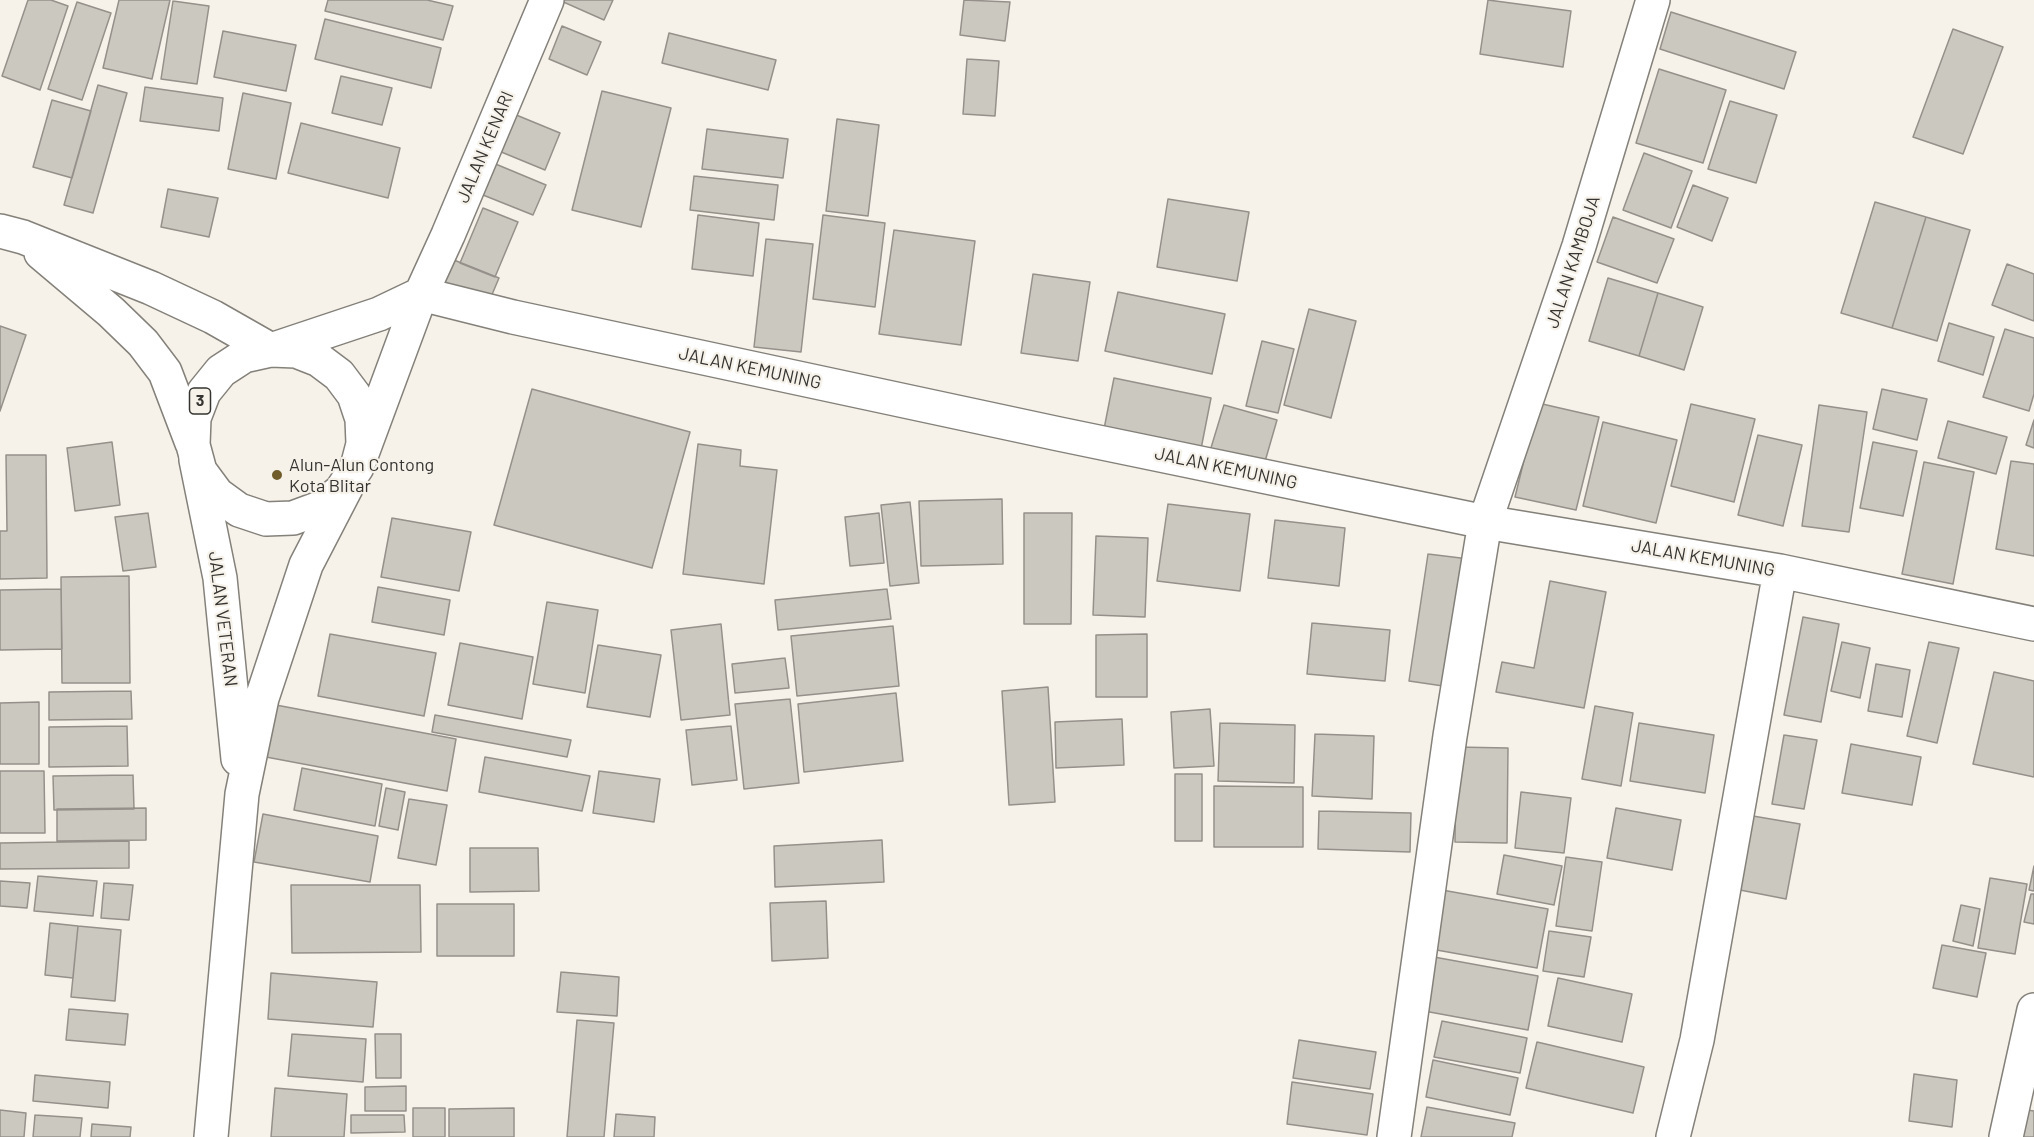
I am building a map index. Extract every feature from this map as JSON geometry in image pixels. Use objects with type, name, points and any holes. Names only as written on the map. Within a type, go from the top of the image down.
[{"type":"main road","name":"JALAN KENARI","points":[[421,294],[547,0]]},
{"type":"main road","name":"JALAN KAMBOJA","points":[[1394,1137],[1449,736],[1485,522],[1579,246],[1653,0]]},
{"type":"main road","name":"3","points":[[11,234],[111,312],[143,343],[165,372],[201,471],[217,494],[239,510],[266,519],[293,518],[320,508],[341,491],[357,467],[421,294]]},
{"type":"main road","name":"3","points":[[11,234],[151,288],[213,317],[271,350],[296,351],[319,360],[339,375],[354,395],[362,419],[363,444],[357,467]]},
{"type":"main road","name":"3","points":[[193,445],[194,418],[204,392],[221,371],[244,356],[271,350],[379,314],[421,294]]},
{"type":"main road","name":"JALAN KEMUNING","points":[[421,294],[525,319],[1059,434],[1485,522],[1780,571],[2034,624]]},
{"type":"main road","name":"JALAN VETERAN","points":[[193,445],[220,578],[242,794]]},
{"type":"main road","name":"JALAN VETERAN","points":[[211,1137],[242,794],[262,698],[285,622],[306,565],[357,467]]},
{"type":"main road","points":[[1673,1137],[1697,1040],[1780,571]]},
{"type":"main road","points":[[2006,1137],[2034,1010]]},
{"type":"building","points":[[28,0],[51,0],[68,6],[40,90],[2,76]]},
{"type":"building","points":[[119,0],[170,0],[152,79],[103,68]]},
{"type":"building","points":[[328,0],[427,0],[453,6],[443,40],[325,11]]},
{"type":"building","points":[[559,0],[613,0],[604,20]]},
{"type":"building","points":[[964,0],[1010,2],[1005,41],[960,35]]},
{"type":"building","points":[[1488,0],[1571,11],[1563,67],[1480,54]]},
{"type":"building","points":[[173,1],[209,6],[197,84],[161,79]]},
{"type":"building","points":[[77,2],[111,13],[82,100],[48,89]]},
{"type":"building","points":[[1671,12],[1796,52],[1784,89],[1660,49]]},
{"type":"building","points":[[325,19],[441,48],[431,88],[315,59]]},
{"type":"building","points":[[562,26],[601,42],[587,75],[549,59]]},
{"type":"building","points":[[1953,29],[2003,47],[1963,154],[1913,137]]},
{"type":"building","points":[[223,31],[296,45],[286,91],[214,77]]},
{"type":"building","points":[[669,33],[776,60],[768,90],[662,63]]},
{"type":"building","points":[[967,59],[999,61],[995,116],[963,114]]},
{"type":"building","points":[[1659,69],[1726,90],[1703,163],[1636,143]]},
{"type":"building","points":[[341,76],[392,88],[382,125],[332,113]]},
{"type":"building","points":[[98,85],[127,93],[93,213],[64,205]]},
{"type":"building","points":[[145,87],[223,98],[219,131],[140,121]]},
{"type":"building","points":[[602,91],[671,108],[641,227],[572,210]]},
{"type":"building","points":[[243,93],[291,103],[276,179],[228,169]]},
{"type":"building","points":[[52,100],[91,111],[72,178],[33,167]]},
{"type":"building","points":[[1730,101],[1777,115],[1756,183],[1708,169]]},
{"type":"building","points":[[509,112],[560,133],[545,170],[494,149]]},
{"type":"building","points":[[837,119],[879,125],[868,216],[826,211]]},
{"type":"building","points":[[301,123],[400,148],[388,198],[288,173]]},
{"type":"building","points":[[707,129],[788,139],[783,178],[702,169]]},
{"type":"building","points":[[1644,153],[1692,171],[1671,228],[1623,210]]},
{"type":"building","points":[[486,160],[546,185],[533,215],[473,191]]},
{"type":"building","points":[[694,176],[778,185],[774,220],[690,210]]},
{"type":"building","points":[[1693,185],[1728,198],[1712,241],[1677,227]]},
{"type":"building","points":[[168,189],[218,198],[209,237],[161,227]]},
{"type":"building","points":[[1168,199],[1249,212],[1237,281],[1157,267]]},
{"type":"building","points":[[1875,202],[1926,217],[1892,328],[1841,313]]},
{"type":"building","points":[[483,208],[518,222],[495,277],[460,263]]},
{"type":"building","points":[[698,215],[759,223],[753,276],[692,269]]},
{"type":"building","points":[[823,215],[885,223],[875,307],[813,299]]},
{"type":"building","points":[[1613,217],[1674,239],[1657,283],[1597,262]]},
{"type":"building","points":[[1926,217],[1970,230],[1937,341],[1892,328]]},
{"type":"building","points":[[894,230],[975,241],[961,345],[879,334]]},
{"type":"building","points":[[766,239],[813,244],[801,352],[754,347]]},
{"type":"building","points":[[449,258],[499,278],[488,304],[438,283]]},
{"type":"building","points":[[2007,264],[2034,274],[2034,321],[1992,305]]},
{"type":"building","points":[[1033,274],[1090,282],[1078,361],[1021,353]]},
{"type":"building","points":[[1608,278],[1658,293],[1639,356],[1589,341]]},
{"type":"building","points":[[1118,292],[1225,314],[1212,374],[1105,351]]},
{"type":"building","points":[[1658,293],[1703,307],[1684,370],[1639,356]]},
{"type":"building","points":[[1309,309],[1356,321],[1331,418],[1284,405]]},
{"type":"building","points":[[1949,323],[1994,337],[1983,375],[1938,361]]},
{"type":"building","points":[[0,326],[26,335],[0,411]]},
{"type":"building","points":[[2005,329],[2034,338],[2034,394],[2029,411],[1983,397]]},
{"type":"building","points":[[1262,341],[1294,349],[1278,413],[1246,406]]},
{"type":"building","points":[[1114,378],[1211,398],[1201,449],[1104,429]]},
{"type":"building","points":[[532,389],[690,432],[652,568],[494,525]]},
{"type":"building","points":[[1882,389],[1927,399],[1917,440],[1873,429]]},
{"type":"building","points":[[1538,403],[1599,417],[1576,510],[1515,497]]},
{"type":"building","points":[[1691,404],[1755,419],[1734,502],[1671,486]]},
{"type":"building","points":[[1224,405],[1277,420],[1264,465],[1210,451]]},
{"type":"building","points":[[1819,405],[1867,412],[1849,532],[1802,526]]},
{"type":"building","points":[[2034,420],[2034,448],[2026,445]]},
{"type":"building","points":[[1948,421],[2007,437],[1996,474],[1938,458]]},
{"type":"building","points":[[1603,422],[1677,440],[1656,523],[1583,506]]},
{"type":"building","points":[[1758,435],[1802,445],[1783,526],[1738,515]]},
{"type":"building","points":[[112,442],[120,505],[75,511],[67,448]]},
{"type":"building","points":[[1873,442],[1917,451],[1903,516],[1860,508]]},
{"type":"building","points":[[698,444],[741,450],[740,466],[777,470],[764,584],[683,574]]},
{"type":"building","points":[[6,455],[46,455],[47,578],[0,579],[0,531],[7,531]]},
{"type":"building","points":[[2011,461],[2034,464],[2034,556],[1996,549]]},
{"type":"building","points":[[1924,462],[1974,472],[1953,584],[1902,574]]},
{"type":"building","points":[[1002,499],[1003,564],[921,566],[919,501]]},
{"type":"building","points":[[910,502],[919,583],[890,586],[881,505]]},
{"type":"building","points":[[1168,504],[1250,514],[1240,591],[1157,581]]},
{"type":"building","points":[[148,513],[156,567],[123,571],[115,517]]},
{"type":"building","points":[[879,513],[884,563],[850,566],[845,517]]},
{"type":"building","points":[[1024,513],[1072,513],[1071,624],[1024,624]]},
{"type":"building","points":[[392,518],[471,532],[459,591],[381,577]]},
{"type":"building","points":[[1275,520],[1345,528],[1339,586],[1268,578]]},
{"type":"building","points":[[1096,536],[1148,538],[1145,617],[1093,615]]},
{"type":"building","points":[[1428,554],[1469,559],[1450,687],[1409,681]]},
{"type":"building","points":[[129,576],[130,683],[62,683],[61,577]]},
{"type":"building","points":[[1550,581],[1606,592],[1584,708],[1496,692],[1502,662],[1534,668]]},
{"type":"building","points":[[378,587],[450,600],[444,635],[372,622]]},
{"type":"building","points":[[61,589],[62,649],[0,650],[0,590]]},
{"type":"building","points":[[887,589],[891,619],[778,630],[775,600]]},
{"type":"building","points":[[547,602],[598,610],[585,693],[533,684]]},
{"type":"building","points":[[1803,617],[1839,624],[1821,722],[1784,715]]},
{"type":"building","points":[[1312,623],[1390,630],[1385,681],[1307,674]]},
{"type":"building","points":[[721,624],[730,715],[681,720],[671,630]]},
{"type":"building","points":[[893,626],[899,686],[797,696],[791,636]]},
{"type":"building","points":[[330,634],[436,653],[424,716],[318,696]]},
{"type":"building","points":[[1147,634],[1147,697],[1096,697],[1096,635]]},
{"type":"building","points":[[1842,642],[1870,648],[1860,698],[1831,691]]},
{"type":"building","points":[[1929,642],[1959,648],[1937,743],[1907,736]]},
{"type":"building","points":[[460,643],[533,657],[522,719],[448,705]]},
{"type":"building","points":[[598,645],[661,655],[650,717],[587,707]]},
{"type":"building","points":[[785,658],[789,688],[735,693],[732,664]]},
{"type":"building","points":[[1876,664],[1910,670],[1902,717],[1868,711]]},
{"type":"building","points":[[1994,672],[2034,681],[2034,777],[1973,764]]},
{"type":"building","points":[[1048,687],[1055,802],[1009,805],[1002,691]]},
{"type":"building","points":[[131,691],[132,719],[49,720],[49,692]]},
{"type":"building","points":[[896,693],[903,761],[804,772],[798,704]]},
{"type":"building","points":[[790,699],[799,783],[744,789],[735,704]]},
{"type":"building","points":[[39,702],[39,764],[0,764],[0,703]]},
{"type":"building","points":[[276,705],[456,739],[447,791],[266,757]]},
{"type":"building","points":[[1595,706],[1633,713],[1621,786],[1582,779]]},
{"type":"building","points":[[1210,709],[1214,766],[1174,768],[1171,712]]},
{"type":"building","points":[[435,715],[571,740],[567,757],[432,732]]},
{"type":"building","points":[[1122,719],[1124,765],[1056,768],[1055,722]]},
{"type":"building","points":[[1220,723],[1295,725],[1294,783],[1218,781]]},
{"type":"building","points":[[1639,723],[1714,735],[1705,793],[1630,781]]},
{"type":"building","points":[[127,726],[128,766],[49,767],[49,727]]},
{"type":"building","points":[[731,726],[737,780],[692,785],[686,730]]},
{"type":"building","points":[[1315,734],[1374,736],[1372,799],[1312,796]]},
{"type":"building","points":[[1784,735],[1817,740],[1804,809],[1772,804]]},
{"type":"building","points":[[1851,744],[1921,757],[1912,805],[1842,793]]},
{"type":"building","points":[[1456,747],[1508,748],[1507,843],[1455,842]]},
{"type":"building","points":[[485,757],[590,776],[582,811],[479,792]]},
{"type":"building","points":[[302,768],[382,784],[375,826],[294,810]]},
{"type":"building","points":[[0,771],[44,771],[45,833],[0,833]]},
{"type":"building","points":[[599,771],[660,779],[654,822],[593,813]]},
{"type":"building","points":[[1175,774],[1202,774],[1202,841],[1175,841]]},
{"type":"building","points":[[133,775],[134,809],[54,810],[53,776]]},
{"type":"building","points":[[1214,786],[1303,787],[1303,847],[1214,847]]},
{"type":"building","points":[[386,788],[405,792],[398,830],[379,826]]},
{"type":"building","points":[[1521,792],[1571,798],[1564,853],[1515,848]]},
{"type":"building","points":[[409,799],[447,805],[436,865],[398,858]]},
{"type":"building","points":[[146,808],[146,840],[57,841],[57,809]]},
{"type":"building","points":[[1616,808],[1681,820],[1672,870],[1607,858]]},
{"type":"building","points":[[1319,811],[1411,813],[1410,852],[1318,849]]},
{"type":"building","points":[[263,814],[378,836],[370,882],[254,862]]},
{"type":"building","points":[[1753,816],[1800,824],[1786,899],[1740,890]]},
{"type":"building","points":[[882,840],[884,882],[775,887],[774,846]]},
{"type":"building","points":[[129,841],[129,868],[0,869],[0,843]]},
{"type":"building","points":[[470,848],[538,848],[539,891],[470,892]]},
{"type":"building","points":[[1504,855],[1562,866],[1554,905],[1497,894]]},
{"type":"building","points":[[1566,857],[1602,862],[1592,931],[1556,926]]},
{"type":"building","points":[[2034,866],[2034,891],[2029,890]]},
{"type":"building","points":[[38,876],[97,881],[93,916],[34,911]]},
{"type":"building","points":[[1990,878],[2027,884],[2015,954],[1978,948]]},
{"type":"building","points":[[0,881],[30,883],[27,908],[0,906]]},
{"type":"building","points":[[104,883],[133,885],[129,920],[101,918]]},
{"type":"building","points":[[291,885],[420,885],[421,952],[292,953]]},
{"type":"building","points":[[1442,890],[1548,909],[1537,968],[1431,949]]},
{"type":"building","points":[[2031,894],[2034,894],[2034,924],[2024,922]]},
{"type":"building","points":[[826,901],[828,958],[772,961],[770,903]]},
{"type":"building","points":[[437,904],[514,904],[514,956],[437,956]]},
{"type":"building","points":[[1961,905],[1980,909],[1973,946],[1953,941]]},
{"type":"building","points":[[50,923],[78,926],[73,978],[45,975]]},
{"type":"building","points":[[78,926],[121,930],[115,1001],[71,997]]},
{"type":"building","points":[[1549,931],[1591,937],[1584,977],[1543,971]]},
{"type":"building","points":[[1942,945],[1986,953],[1977,997],[1933,988]]},
{"type":"building","points":[[1434,957],[1538,976],[1528,1030],[1424,1011]]},
{"type":"building","points":[[561,972],[619,977],[617,1016],[557,1012]]},
{"type":"building","points":[[271,973],[377,982],[373,1027],[268,1019]]},
{"type":"building","points":[[1558,978],[1632,994],[1622,1042],[1548,1026]]},
{"type":"building","points":[[69,1009],[128,1014],[125,1045],[66,1040]]},
{"type":"building","points":[[577,1020],[614,1023],[604,1137],[567,1137]]},
{"type":"building","points":[[1442,1021],[1527,1038],[1520,1073],[1434,1057]]},
{"type":"building","points":[[292,1034],[366,1039],[363,1082],[288,1076]]},
{"type":"building","points":[[375,1034],[401,1034],[401,1078],[376,1078]]},
{"type":"building","points":[[1299,1040],[1376,1052],[1370,1089],[1293,1078]]},
{"type":"building","points":[[1537,1042],[1644,1067],[1633,1113],[1526,1088]]},
{"type":"building","points":[[1433,1060],[1518,1078],[1510,1115],[1426,1097]]},
{"type":"building","points":[[1914,1074],[1957,1080],[1952,1127],[1909,1121]]},
{"type":"building","points":[[35,1075],[110,1082],[108,1108],[33,1101]]},
{"type":"building","points":[[1292,1082],[1373,1094],[1367,1135],[1287,1124]]},
{"type":"building","points":[[406,1086],[406,1111],[365,1111],[365,1087]]},
{"type":"building","points":[[275,1088],[347,1094],[344,1137],[271,1137]]},
{"type":"building","points":[[1427,1107],[1515,1123],[1512,1137],[1421,1137]]},
{"type":"building","points":[[413,1108],[445,1108],[445,1137],[413,1137]]},
{"type":"building","points":[[514,1108],[514,1137],[449,1137],[449,1109]]},
{"type":"building","points":[[2019,1109],[2034,1111],[2034,1137],[2015,1137]]},
{"type":"building","points":[[0,1110],[26,1113],[24,1137],[0,1137]]},
{"type":"building","points":[[616,1114],[655,1117],[654,1137],[614,1137]]},
{"type":"building","points":[[35,1115],[82,1118],[80,1137],[33,1137]]},
{"type":"building","points":[[351,1115],[404,1115],[405,1132],[351,1133]]},
{"type":"building","points":[[92,1124],[131,1127],[130,1137],[91,1137]]},
{"type":"place","name":"Alun-Alun Contong Kota Blitar","points":[[277,475]]}]
